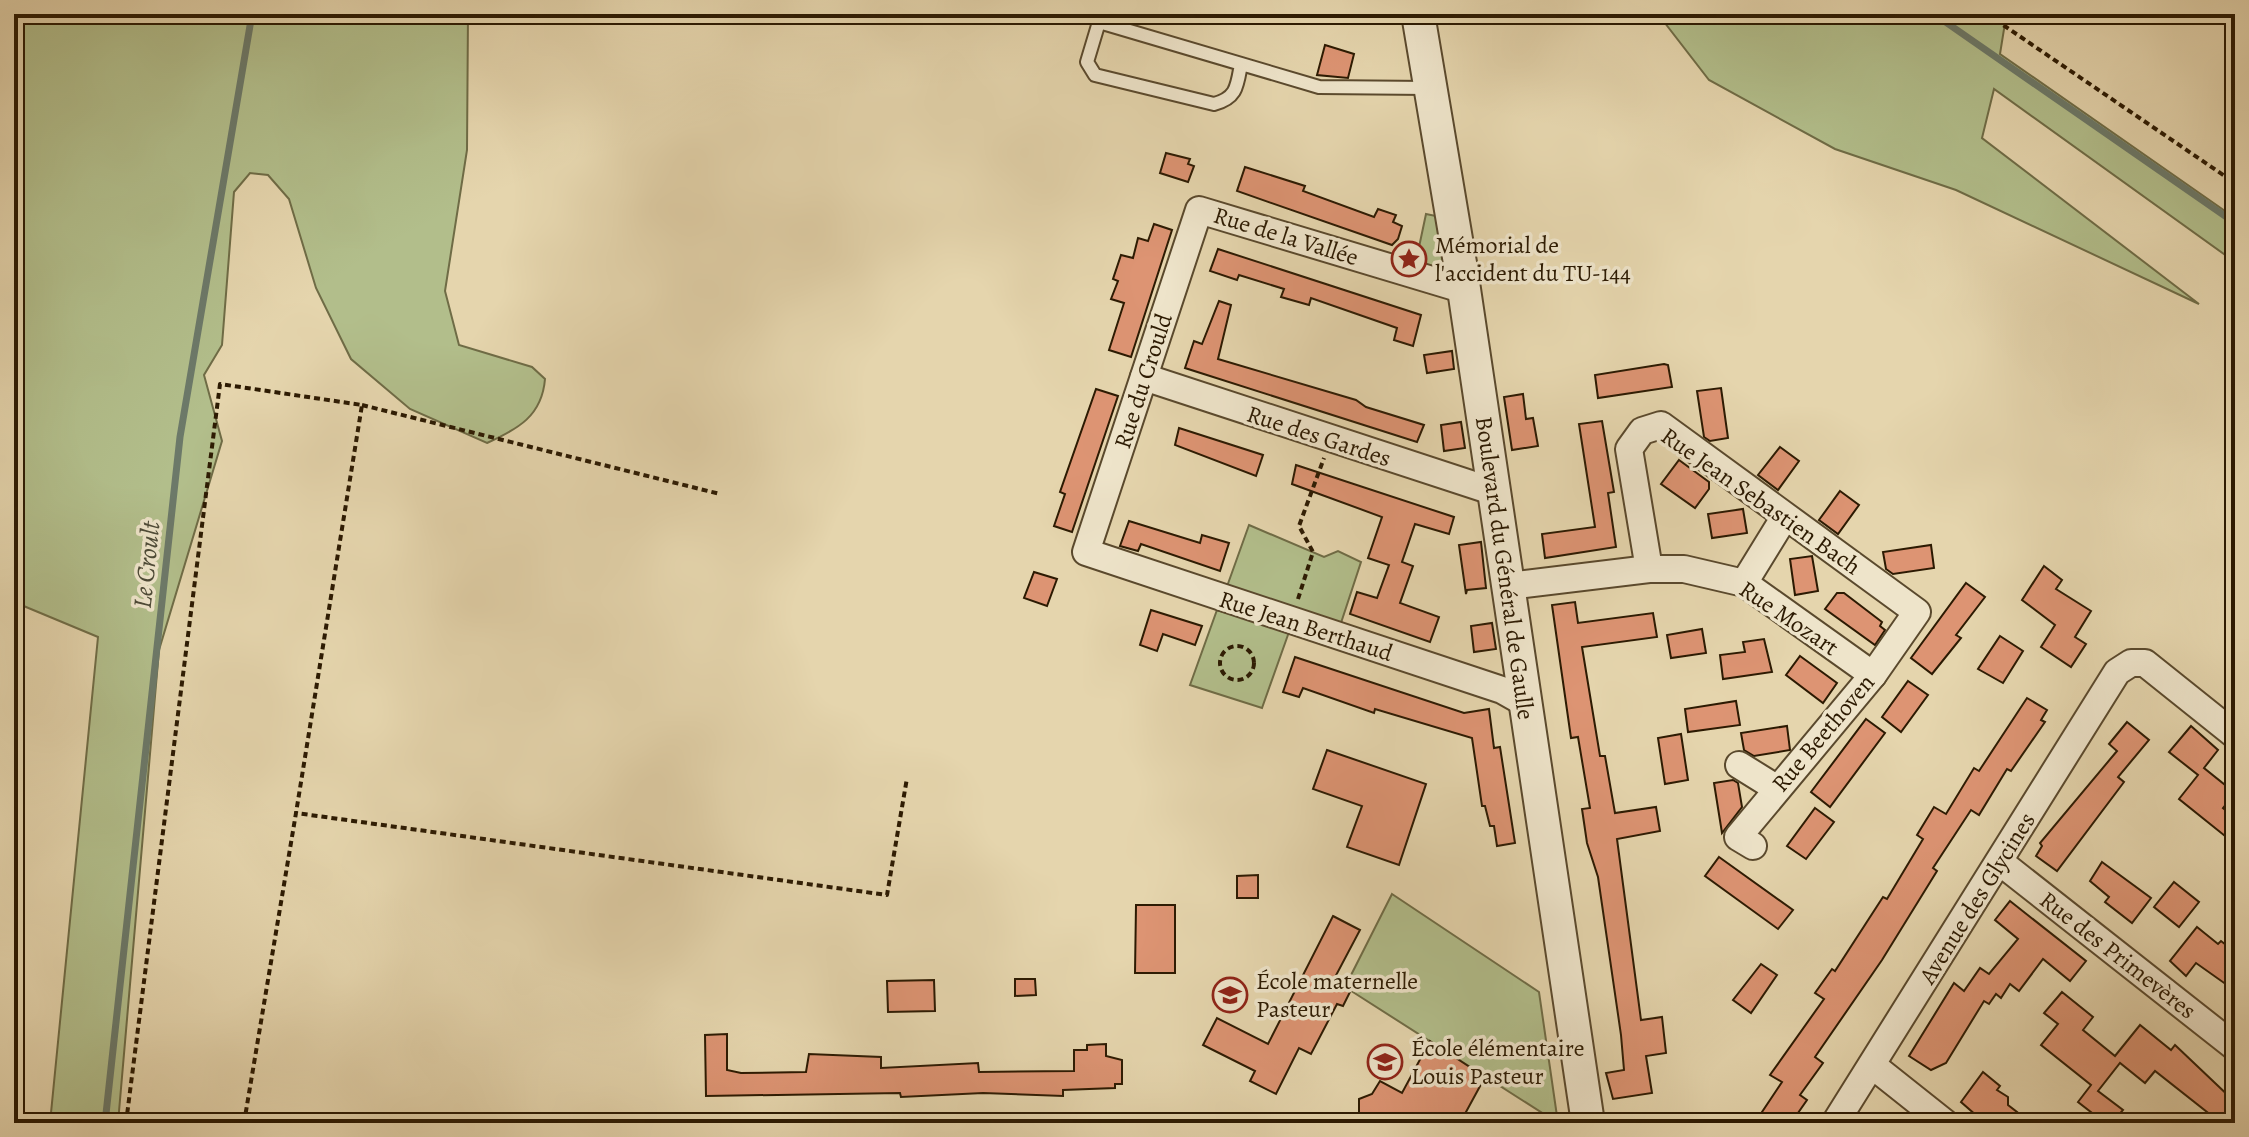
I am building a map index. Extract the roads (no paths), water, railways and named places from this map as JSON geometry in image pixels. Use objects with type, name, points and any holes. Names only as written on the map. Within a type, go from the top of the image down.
[{"type":"street","name":"Boulevard du Général de Gaulle","points":[[1418,14],[1465,290],[1588,1123]]},
{"type":"street","name":"Rue de la Vallée","points":[[1199,210],[1465,290]]},
{"type":"street","name":"Rue du Crould","points":[[1086,552],[1199,210]]},
{"type":"street","name":"Rue des Gardes","points":[[1144,377],[1330,441],[1495,492]]},
{"type":"street","name":"Rue Jean Sebastien Bach","points":[[1649,569],[1629,449],[1642,431],[1661,425],[1784,518],[1917,612]]},
{"type":"street","points":[[1744,583],[1784,518]]},
{"type":"street","name":"Rue Jean Berthaud","points":[[1086,552],[1502,690],[1525,703]]},
{"type":"street","name":"Rue Mozart","points":[[1509,586],[1649,569],[1684,569],[1744,583],[1873,675]]},
{"type":"street","name":"Rue Beethoven","points":[[1753,846],[1738,837],[1873,675],[1917,612]]},
{"type":"street","name":"Avenue des Glycines","points":[[1835,1123],[2117,672],[2131,663],[2145,663],[2235,735]]},
{"type":"street","points":[[1739,765],[1776,788]]},
{"type":"street","name":"Rue des Primevères","points":[[2000,862],[2235,1047]]},
{"type":"street","points":[[1872,1065],[1945,1123]]},
{"type":"lane","points":[[1241,64],[1235,94],[1229,100],[1214,104],[1095,75],[1087,62],[1099,22],[1319,87],[1353,90],[1431,87]]},
{"type":"waterway","name":"Le Croult","points":[[105,1123],[180,437],[252,14]]},
{"type":"waterway","points":[[1934,14],[2235,223]]},
{"type":"place","name":"Mémorial de l'accident du TU-144","points":[[1409,259]]},
{"type":"place","name":"École maternelle Pasteur","points":[[1230,995]]},
{"type":"place","name":"École élémentaire Louis Pasteur","points":[[1385,1062]]}]
